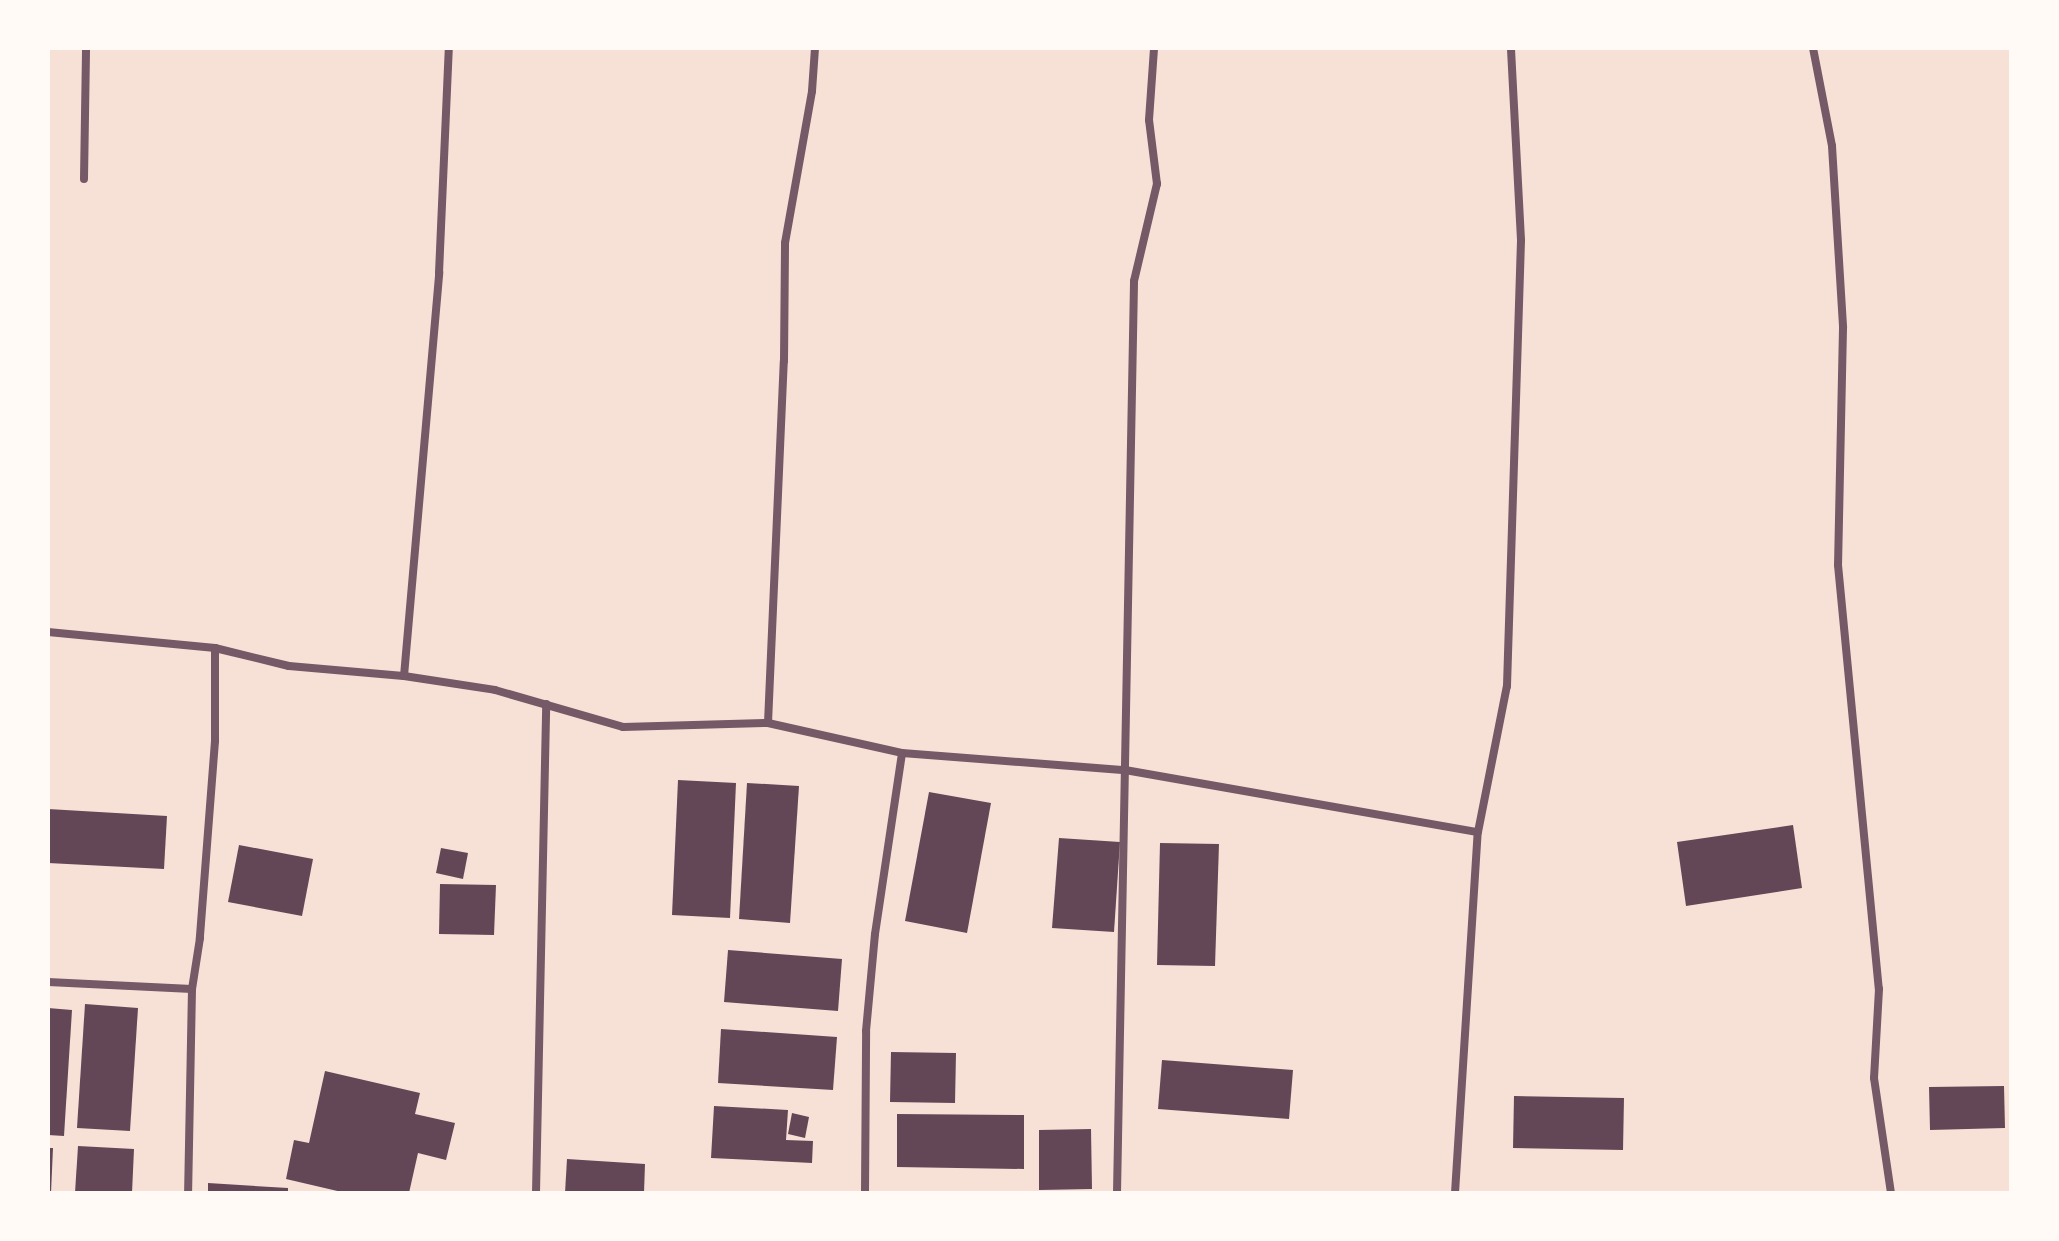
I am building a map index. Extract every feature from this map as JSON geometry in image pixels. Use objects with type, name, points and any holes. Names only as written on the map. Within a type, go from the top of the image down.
[{"type":"street","points":[[84,179],[86,48]]},
{"type":"street","points":[[404,676],[439,273],[449,48]]},
{"type":"street","points":[[768,723],[784,361],[785,243],[812,91],[815,48]]},
{"type":"street","points":[[1117,1193],[1134,281],[1157,184],[1149,120],[1154,48]]},
{"type":"street","points":[[1455,1193],[1478,832],[1507,686],[1521,240],[1511,48]]},
{"type":"street","points":[[1813,48],[1832,146],[1843,328],[1838,565],[1879,989],[1874,1078],[1891,1193]]},
{"type":"street","points":[[48,632],[215,648],[289,666],[404,676],[495,690],[623,727],[768,723],[902,753],[1125,770],[1478,832]]},
{"type":"street","points":[[188,1193],[192,989],[200,938],[215,741],[215,648]]},
{"type":"street","points":[[536,1193],[546,704]]},
{"type":"street","points":[[865,1193],[866,1031],[875,934],[902,753]]},
{"type":"street","points":[[48,982],[192,989]]},
{"type":"building","points":[[678,780],[736,783],[730,918],[672,915]]},
{"type":"building","points":[[747,783],[799,786],[790,923],[739,919]]},
{"type":"building","points":[[929,792],[991,803],[967,933],[905,921]]},
{"type":"building","points":[[48,809],[167,816],[164,869],[48,863]]},
{"type":"building","points":[[1793,825],[1802,888],[1686,906],[1677,842]]},
{"type":"building","points":[[1059,838],[1120,842],[1114,932],[1052,928]]},
{"type":"building","points":[[1160,843],[1219,844],[1215,966],[1157,965]]},
{"type":"building","points":[[239,845],[313,859],[302,916],[228,902]]},
{"type":"building","points":[[441,848],[468,853],[463,879],[436,873]]},
{"type":"building","points":[[440,884],[496,885],[494,935],[439,934]]},
{"type":"building","points":[[728,950],[842,959],[838,1011],[724,1002]]},
{"type":"building","points":[[85,1004],[138,1008],[130,1131],[77,1128]]},
{"type":"building","points":[[48,1008],[72,1010],[64,1136],[48,1135]]},
{"type":"building","points":[[721,1029],[837,1037],[833,1090],[718,1083]]},
{"type":"building","points":[[891,1052],[956,1053],[955,1103],[890,1102]]},
{"type":"building","points":[[1162,1060],[1293,1070],[1289,1119],[1158,1109]]},
{"type":"building","points":[[325,1071],[420,1093],[415,1114],[455,1123],[446,1160],[418,1153],[409,1193],[346,1193],[286,1179],[294,1140],[309,1143]]},
{"type":"building","points":[[2004,1086],[2005,1128],[1930,1130],[1929,1087]]},
{"type":"building","points":[[1514,1096],[1624,1098],[1623,1150],[1513,1148]]},
{"type":"building","points":[[714,1106],[788,1110],[786,1140],[813,1141],[812,1163],[711,1158]]},
{"type":"building","points":[[792,1113],[809,1117],[805,1138],[788,1134]]},
{"type":"building","points":[[897,1114],[1024,1115],[1024,1169],[897,1167]]},
{"type":"building","points":[[1091,1129],[1092,1189],[1039,1190],[1039,1130]]},
{"type":"building","points":[[78,1146],[134,1149],[132,1193],[75,1193]]},
{"type":"building","points":[[48,1148],[53,1148],[51,1193],[48,1193]]},
{"type":"building","points":[[567,1159],[645,1164],[644,1193],[565,1193]]},
{"type":"building","points":[[208,1183],[288,1188],[288,1193],[208,1193]]}]
